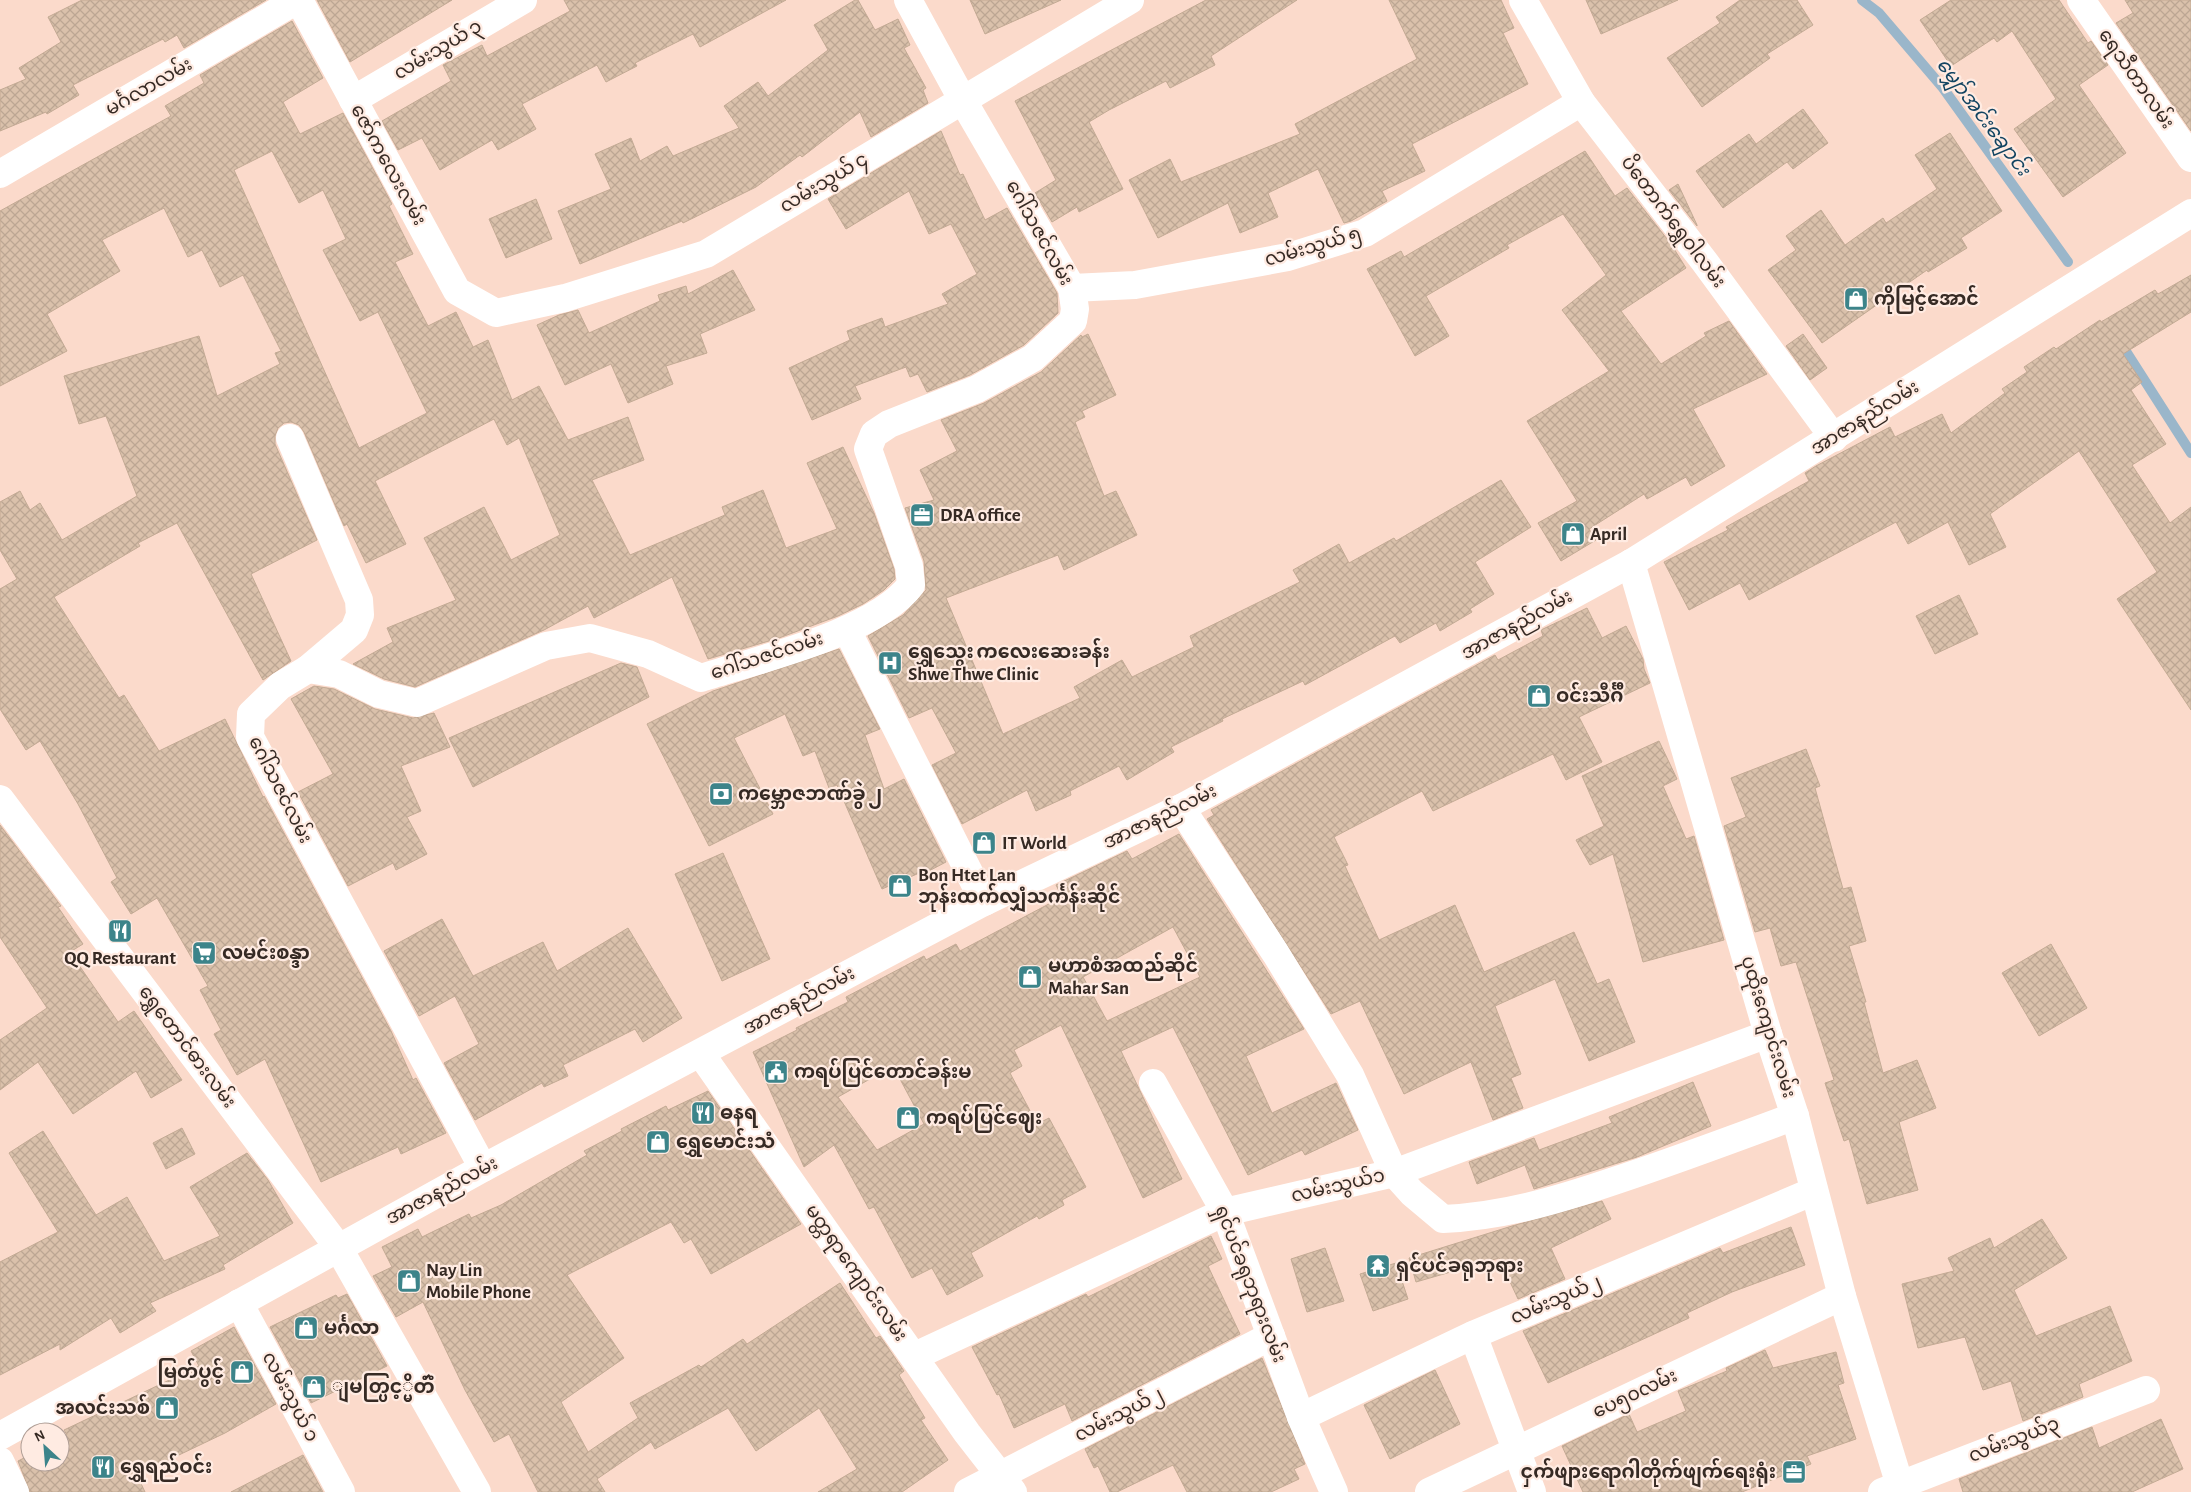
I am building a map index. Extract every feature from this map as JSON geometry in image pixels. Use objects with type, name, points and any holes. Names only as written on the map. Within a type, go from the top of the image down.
[{"type":"street","name":"ဇော်ကလေးလမ်း","points":[[298,0],[457,291],[496,312]]},
{"type":"street","name":"မင်္ဂလာလမ်း","points":[[0,174],[298,0]]},
{"type":"street","name":"လမ်းသွယ် ၃","points":[[353,100],[523,0]]},
{"type":"street","name":"ဂေါ်သဇင်လမ်း","points":[[483,1168],[250,737],[251,714],[280,686],[308,669],[339,674],[379,694],[418,703],[546,646],[590,638],[648,654],[700,678],[848,630],[902,597],[911,584],[908,566],[868,449],[874,434],[889,424],[977,389],[1033,358],[1073,320],[1075,309],[1072,288],[962,99],[908,0]]},
{"type":"street","name":"လမ်းသွယ် ၄","points":[[496,312],[565,298],[706,254],[1130,0]]},
{"type":"street","name":"ပိတောက်ရွှေဝါလမ်း","points":[[1522,0],[1581,102],[1704,261],[1834,438]]},
{"type":"street","name":"ရေသီတာလမ်း","points":[[2081,0],[2191,158]]},
{"type":"street","name":"လမ်းသွယ် ၅","points":[[1072,288],[1135,286],[1288,257],[1365,233],[1581,102]]},
{"type":"street","name":"အာဇာနည်လမ်း","points":[[0,1436],[483,1168],[701,1054],[984,902],[1181,808],[1631,563],[1834,438],[2191,213]]},
{"type":"street","points":[[290,438],[359,600],[360,615],[354,630],[308,669]]},
{"type":"street","name":"ပုထိုးကျောင်းလမ်း","points":[[1631,563],[1768,1034],[1795,1116],[1895,1489]]},
{"type":"street","name":"ဂေါ်သဇင်လမ်း","points":[[848,630],[984,902]]},
{"type":"street","name":"ရွှေတောင်ဓားလမ်း","points":[[0,799],[338,1247],[477,1492]]},
{"type":"street","points":[[1181,808],[1276,954],[1350,1075],[1394,1173],[1412,1193],[1443,1219],[1481,1217],[1548,1203],[1668,1163],[1795,1116]]},
{"type":"street","name":"လမ်းသွယ်၁","points":[[916,1356],[1225,1212],[1394,1173],[1768,1034]]},
{"type":"street","name":"မတ္တရာကျောင်းလမ်း","points":[[701,1054],[916,1356],[967,1433],[1007,1484]]},
{"type":"street","name":"ရှင်ပင်ခရုဘုရားလမ်း","points":[[1154,1083],[1225,1212],[1301,1417],[1334,1492]]},
{"type":"street","name":"လမ်းသွယ်၂","points":[[1301,1417],[1473,1335],[1814,1191]]},
{"type":"street","name":"ပေ၅၀လမ်း","points":[[1429,1492],[1842,1296]]},
{"type":"street","name":"လမ်းသွယ် ၁","points":[[239,1303],[341,1492]]},
{"type":"street","points":[[1473,1335],[1532,1492]]},
{"type":"street","name":"လမ်းသွယ်၂","points":[[968,1492],[1007,1484],[1271,1336]]},
{"type":"street","name":"လမ်းသွယ်၃","points":[[1895,1489],[2146,1390]]},
{"type":"street","points":[[0,1461],[15,1492]]},
{"type":"building","points":[[82,0],[266,0],[184,48],[177,35],[165,42],[163,39],[73,85],[79,95],[47,114],[46,112],[0,131],[0,90],[26,79],[19,68],[61,42],[48,17]]},
{"type":"building","points":[[317,0],[452,0],[350,62]]},
{"type":"building","points":[[564,0],[786,0],[700,47],[693,34],[635,63],[637,66],[606,82],[597,65],[522,104],[536,129],[498,150],[492,140],[440,170],[422,138],[398,150],[382,121],[451,81],[443,65],[482,45],[487,56],[570,11]]},
{"type":"building","points":[[858,0],[875,30],[898,19],[910,45],[904,48],[926,88],[923,90],[928,103],[871,137],[860,112],[802,157],[800,155],[756,187],[683,223],[682,221],[580,264],[558,211],[611,189],[595,154],[631,138],[640,161],[667,146],[673,156],[739,128],[724,106],[758,82],[768,96],[828,50],[814,25]]},
{"type":"building","points":[[970,0],[1061,0],[985,34]]},
{"type":"building","points":[[1206,0],[1297,0],[1211,56],[1215,65],[1170,88],[1166,81],[1089,122],[1123,189],[1079,212],[1077,207],[1052,222],[1035,193],[1056,180],[1015,101]]},
{"type":"building","points":[[1389,0],[1501,0],[1514,28],[1503,33],[1528,84],[1412,144],[1425,171],[1382,191],[1387,201],[1351,221],[1344,223],[1318,169],[1268,193],[1278,217],[1240,233],[1228,203],[1158,238],[1129,180],[1170,159],[1181,182],[1300,134],[1295,124],[1417,59]]},
{"type":"building","points":[[1586,0],[1678,0],[1601,34]]},
{"type":"building","points":[[1740,0],[1797,0],[1813,25],[1767,54],[1770,58],[1702,107],[1667,58],[1720,23],[1716,17]]},
{"type":"building","points":[[1951,0],[2059,0],[2088,43],[2091,41],[2108,65],[2079,85],[2126,153],[2063,197],[2014,129],[2056,99],[2012,31],[1997,42],[1994,38],[1951,66],[1920,20]]},
{"type":"building","points":[[2125,0],[2191,0],[2191,131],[2116,23],[2133,13]]},
{"type":"building","points":[[292,21],[323,78],[283,102],[300,134],[343,113],[392,204],[389,206],[413,254],[395,262],[428,326],[456,312],[473,347],[488,340],[512,400],[539,386],[568,440],[628,417],[644,460],[592,480],[630,555],[725,515],[722,507],[763,490],[786,548],[837,529],[807,463],[843,447],[874,513],[894,569],[895,579],[884,590],[863,604],[838,616],[779,638],[708,659],[672,577],[594,618],[588,606],[544,630],[415,687],[384,679],[353,664],[393,642],[387,628],[456,600],[424,538],[484,507],[511,560],[560,535],[519,438],[507,445],[494,419],[375,481],[406,544],[366,563],[347,524],[344,526],[304,432],[299,425],[291,422],[284,423],[278,428],[275,444],[317,540],[251,574],[291,661],[263,680],[177,523],[138,543],[140,546],[54,597],[119,698],[124,695],[159,751],[225,719],[263,797],[391,1031],[413,1080],[416,1078],[446,1133],[401,1154],[398,1147],[321,1182],[265,1059],[237,1075],[214,1034],[221,1030],[200,990],[208,986],[157,898],[131,914],[111,882],[117,878],[78,804],[40,741],[26,750],[0,709],[0,589],[17,579],[0,550],[0,502],[20,491],[30,510],[40,503],[62,540],[137,496],[106,416],[79,424],[64,376],[199,336],[217,396],[280,364],[275,353],[281,351],[243,275],[220,287],[202,250],[188,257],[164,208],[102,240],[120,271],[47,314],[67,351],[0,386],[0,211],[171,116],[165,106],[204,83],[200,75]],"holes":[[[272,151],[299,203],[323,190],[346,239],[323,250],[360,321],[378,312],[427,413],[359,448],[234,170]]]},
{"type":"building","points":[[1803,109],[1828,143],[1793,169],[1787,162],[1723,208],[1696,171],[1749,134],[1756,144]]},
{"type":"building","points":[[941,131],[960,175],[963,174],[985,220],[1007,208],[1057,293],[1058,313],[1024,345],[970,375],[927,392],[918,374],[910,377],[906,367],[855,386],[861,399],[812,420],[789,368],[850,340],[847,331],[882,318],[885,327],[948,304],[942,294],[977,274],[951,224],[929,234],[909,191],[846,229],[828,199]]},
{"type":"building","points":[[1950,133],[2002,211],[1961,238],[1967,248],[1928,272],[1927,270],[1822,343],[1768,270],[1796,250],[1786,236],[1821,210],[1845,245],[1883,218],[1886,223],[1937,189],[1915,155]]},
{"type":"building","points":[[1585,151],[1615,196],[1627,188],[1671,244],[1686,268],[1621,311],[1661,364],[1706,336],[1704,333],[1729,321],[1767,374],[1693,409],[1725,466],[1691,486],[1686,477],[1647,499],[1644,494],[1589,529],[1596,540],[1561,561],[1538,523],[1577,501],[1527,421],[1609,371],[1562,310],[1606,275],[1563,214],[1507,245],[1509,248],[1426,296],[1449,336],[1415,356],[1367,269],[1401,251],[1404,257]]},
{"type":"building","points":[[1678,184],[1697,225],[1697,226],[1669,190]]},
{"type":"building","points":[[536,199],[552,239],[506,258],[489,219]]},
{"type":"building","points":[[733,270],[755,310],[700,334],[707,353],[666,366],[673,384],[628,403],[611,364],[565,385],[537,325],[559,315],[578,310],[589,333],[660,301],[658,295],[686,286],[688,294]]},
{"type":"building","points":[[2191,275],[2191,312],[2123,354],[2142,382],[2131,390],[2166,444],[2132,465],[2170,523],[2191,507],[2191,710],[2117,599],[2157,572],[2079,451],[1990,514],[2006,547],[1969,565],[1948,522],[1908,544],[1896,522],[1749,600],[1740,583],[1689,610],[1664,562],[1728,530],[1726,527],[1809,481],[1805,473],[1816,466],[1890,427],[1895,437],[1942,414],[1951,433],[2005,393],[2002,389],[2027,372],[2024,367],[2054,347],[2056,349],[2100,320],[2101,322],[2155,290],[2158,294]]},
{"type":"building","points":[[1088,334],[1116,395],[1082,411],[1085,417],[1075,422],[1104,496],[1116,491],[1137,535],[1064,570],[1058,555],[946,598],[1003,734],[1080,698],[1074,687],[1122,660],[1132,677],[1194,647],[1190,636],[1300,582],[1293,570],[1339,544],[1349,563],[1394,538],[1396,541],[1501,480],[1531,527],[1475,562],[1494,594],[1470,609],[1472,612],[1440,631],[1436,623],[1400,643],[1395,636],[1305,685],[1303,681],[1222,719],[1223,721],[1171,747],[1174,752],[1127,780],[1119,766],[1070,791],[1071,795],[1036,811],[1027,790],[962,824],[932,765],[956,753],[932,708],[909,718],[868,636],[903,615],[926,590],[924,561],[905,508],[934,500],[920,470],[957,451],[941,420],[984,403],[1041,372],[1081,335],[1082,337]]},
{"type":"building","points":[[1803,334],[1827,368],[1810,380],[1786,346]]},
{"type":"building","points":[[1959,595],[1978,634],[1935,654],[1916,616]]},
{"type":"building","points":[[1587,608],[1602,638],[1626,626],[1643,659],[1644,669],[1650,683],[1579,717],[1602,762],[1566,780],[1553,754],[1433,811],[1422,791],[1334,837],[1348,865],[1345,866],[1379,940],[1455,905],[1484,972],[1574,932],[1597,984],[1609,979],[1635,1042],[1589,1061],[1555,979],[1495,1006],[1521,1074],[1511,1078],[1523,1108],[1493,1120],[1471,1062],[1404,1094],[1360,1001],[1331,1014],[1207,819],[1214,815],[1211,810],[1495,655],[1498,660],[1543,636],[1541,630]]},
{"type":"building","points":[[839,649],[880,729],[865,735],[884,789],[904,779],[946,862],[925,873],[924,871],[882,889],[837,785],[829,788],[815,751],[803,756],[785,714],[734,738],[773,814],[709,846],[647,724],[713,691]]},
{"type":"building","points":[[621,663],[637,667],[649,697],[473,787],[449,738]]},
{"type":"building","points":[[314,686],[334,689],[375,709],[413,718],[434,713],[450,747],[401,766],[421,811],[407,817],[427,854],[396,870],[393,863],[348,886],[298,792],[333,774],[291,699]]},
{"type":"building","points":[[1659,741],[1677,779],[1663,786],[1686,839],[1694,836],[1724,940],[1643,962],[1613,854],[1590,865],[1576,840],[1604,826],[1582,776]]},
{"type":"building","points":[[1806,749],[1820,786],[1815,788],[1843,889],[1851,887],[1866,941],[1849,946],[1866,1002],[1864,1002],[1883,1073],[1917,1060],[1936,1108],[1899,1122],[1918,1190],[1867,1204],[1849,1139],[1844,1141],[1825,1083],[1834,1080],[1796,962],[1781,966],[1770,928],[1755,932],[1724,826],[1746,817],[1731,778]]},
{"type":"building","points":[[0,825],[61,906],[58,907],[83,944],[70,952],[118,1022],[134,1011],[182,1080],[151,1098],[136,1071],[73,1114],[38,1062],[0,1090],[0,1040],[47,1008],[0,937]]},
{"type":"building","points":[[1179,834],[1304,1029],[1246,1056],[1272,1113],[1336,1083],[1358,1130],[1305,1155],[1302,1150],[1248,1175],[1173,1027],[1121,1051],[1182,1179],[1143,1198],[1061,1025],[1014,1050],[1022,1066],[1010,1073],[1037,1124],[1049,1118],[1086,1187],[1062,1200],[1064,1205],[1039,1219],[1037,1216],[971,1253],[983,1276],[947,1295],[932,1268],[912,1278],[874,1207],[869,1209],[834,1145],[804,1167],[753,1052],[848,1002],[846,997],[924,956],[926,960],[956,944],[960,951],[1062,897],[1056,885],[1127,851],[1132,859]],"holes":[[[1173,927],[1200,977],[1107,1021],[1083,977]],[[893,1066],[924,1124],[877,1150],[838,1097]]]},
{"type":"building","points":[[723,853],[770,959],[722,981],[675,874]]},
{"type":"building","points":[[442,919],[473,976],[543,942],[557,971],[628,928],[682,1018],[643,1042],[635,1029],[563,1065],[568,1076],[544,1087],[542,1083],[475,1120],[444,1063],[479,1044],[455,996],[419,1016],[384,951]]},
{"type":"building","points":[[2051,944],[2087,1008],[2039,1036],[2002,973]]},
{"type":"building","points":[[1693,1082],[1711,1126],[1637,1157],[1534,1189],[1525,1165],[1477,1184],[1469,1162],[1534,1138],[1539,1150],[1612,1123],[1609,1117]]},
{"type":"building","points":[[708,1091],[801,1224],[711,1274],[691,1239],[684,1243],[671,1222],[567,1275],[624,1358],[561,1402],[588,1452],[638,1418],[630,1403],[699,1365],[701,1367],[743,1339],[747,1344],[840,1283],[876,1338],[880,1336],[904,1371],[899,1375],[925,1418],[921,1420],[948,1460],[902,1492],[818,1492],[857,1469],[819,1408],[756,1451],[728,1408],[655,1449],[651,1442],[597,1479],[605,1492],[538,1492],[509,1434],[494,1442],[465,1390],[423,1302],[396,1317],[373,1276],[392,1267],[382,1247],[418,1229],[422,1237],[469,1214],[471,1218],[501,1205],[587,1155],[584,1151],[622,1131],[621,1129],[666,1106],[668,1110]]},
{"type":"building","points":[[182,1128],[195,1154],[166,1169],[153,1143]]},
{"type":"building","points":[[43,1131],[96,1215],[127,1197],[164,1261],[220,1236],[190,1187],[247,1153],[268,1180],[293,1223],[223,1265],[225,1269],[150,1303],[156,1311],[120,1333],[111,1318],[60,1350],[60,1344],[0,1375],[0,1262],[58,1232],[9,1153]]},
{"type":"building","points":[[1602,1201],[1611,1219],[1551,1248],[1565,1279],[1518,1299],[1499,1258],[1416,1282],[1409,1258],[1512,1226]]},
{"type":"building","points":[[2042,1219],[2067,1258],[2014,1290],[2036,1336],[2110,1306],[2132,1361],[2079,1384],[2083,1397],[2023,1421],[2011,1381],[1983,1390],[1965,1337],[1918,1348],[1902,1284],[1954,1271],[1948,1258],[1990,1238],[1994,1248]]},
{"type":"building","points":[[1791,1227],[1805,1265],[1732,1292],[1687,1313],[1689,1318],[1548,1383],[1523,1331],[1720,1248],[1723,1253]]},
{"type":"building","points":[[1211,1236],[1222,1259],[1208,1266],[1240,1334],[1072,1421],[1065,1404],[1014,1428],[999,1394],[997,1395],[972,1347],[1086,1294],[1088,1297]]},
{"type":"building","points":[[1325,1248],[1344,1301],[1307,1312],[1291,1259]]},
{"type":"building","points":[[1396,1263],[1408,1299],[1373,1311],[1360,1274]]},
{"type":"building","points":[[347,1294],[387,1366],[311,1403],[270,1327],[336,1295],[338,1298]]},
{"type":"building","points":[[234,1327],[276,1404],[225,1433],[137,1475],[145,1492],[30,1492],[22,1472],[70,1472],[70,1427],[199,1366],[191,1351]]},
{"type":"building","points":[[1765,1350],[1773,1368],[1836,1352],[1844,1383],[1838,1385],[1856,1439],[1807,1456],[1811,1464],[1742,1492],[1583,1492],[1562,1446],[1629,1414],[1637,1432],[1686,1411],[1678,1391],[1727,1371],[1726,1368]]},
{"type":"building","points":[[1262,1358],[1305,1464],[1294,1469],[1299,1479],[1271,1492],[1187,1492],[1173,1465],[1117,1492],[1110,1492],[1098,1466],[1094,1468],[1085,1449]]},
{"type":"building","points":[[1435,1370],[1460,1424],[1390,1459],[1364,1405]]},
{"type":"building","points":[[2161,1419],[2183,1469],[2132,1492],[1963,1492],[1959,1479],[2092,1427],[2099,1448]]},
{"type":"building","points":[[303,1455],[323,1492],[231,1492]]},
{"type":"waterway","name":"မျှော်အင်းချောင်း","points":[[1862,0],[1879,13],[1943,88],[2068,262]]},
{"type":"waterway","name":"မျှော်အင်းချောင်း","points":[[2120,342],[2191,453]]},
{"type":"place","name":"ကိုမြင့်အောင်","points":[[1856,299]]},
{"type":"place","name":"DRA office","points":[[922,515]]},
{"type":"place","name":"April","points":[[1573,534]]},
{"type":"place","name":"ရွှေသွေး ကလေးဆေးခန်း Shwe Thwe Clinic","points":[[890,663]]},
{"type":"place","name":"ဝင်းသီင်္ဂီ","points":[[1539,696]]},
{"type":"place","name":"ကမ္ဘောဇဘဏ်ခွဲ ၂","points":[[721,794]]},
{"type":"place","name":"IT World","points":[[984,843]]},
{"type":"place","name":"Bon Htet Lan ဘုန်းထက်လျှံသင်္ကန်းဆိုင်","points":[[900,886]]},
{"type":"place","name":"QQ Restaurant","points":[[120,931]]},
{"type":"place","name":"လမင်းစန္ဒာ","points":[[204,953]]},
{"type":"place","name":"မဟာစံအထည်ဆိုင် Mahar San","points":[[1030,977]]},
{"type":"place","name":"ကရပ်ပြင်တောင်ခန်းမ","points":[[776,1072]]},
{"type":"place","name":"ဓနရ","points":[[703,1113]]},
{"type":"place","name":"ကရပ်ပြင်ဈေး","points":[[908,1118]]},
{"type":"place","name":"ရွှေမောင်းသံ","points":[[658,1142]]},
{"type":"place","name":"ရှင်ပင်ခရုဘုရား","points":[[1378,1266]]},
{"type":"place","name":"Nay Lin Mobile Phone","points":[[409,1281]]},
{"type":"place","name":"မင်္ဂလာ","points":[[306,1328]]},
{"type":"place","name":"မြတ်ပွင့်","points":[[242,1372]]},
{"type":"place","name":"ျမတ္ပြင့္မိတၱဴ","points":[[314,1387]]},
{"type":"place","name":"အလင်းသစ်","points":[[167,1408]]},
{"type":"place","name":"ရွှေရည်ဝင်း","points":[[103,1467]]},
{"type":"place","name":"ငှက်ဖျားရောဂါတိုက်ဖျက်ရေးရုံး","points":[[1794,1472]]}]
